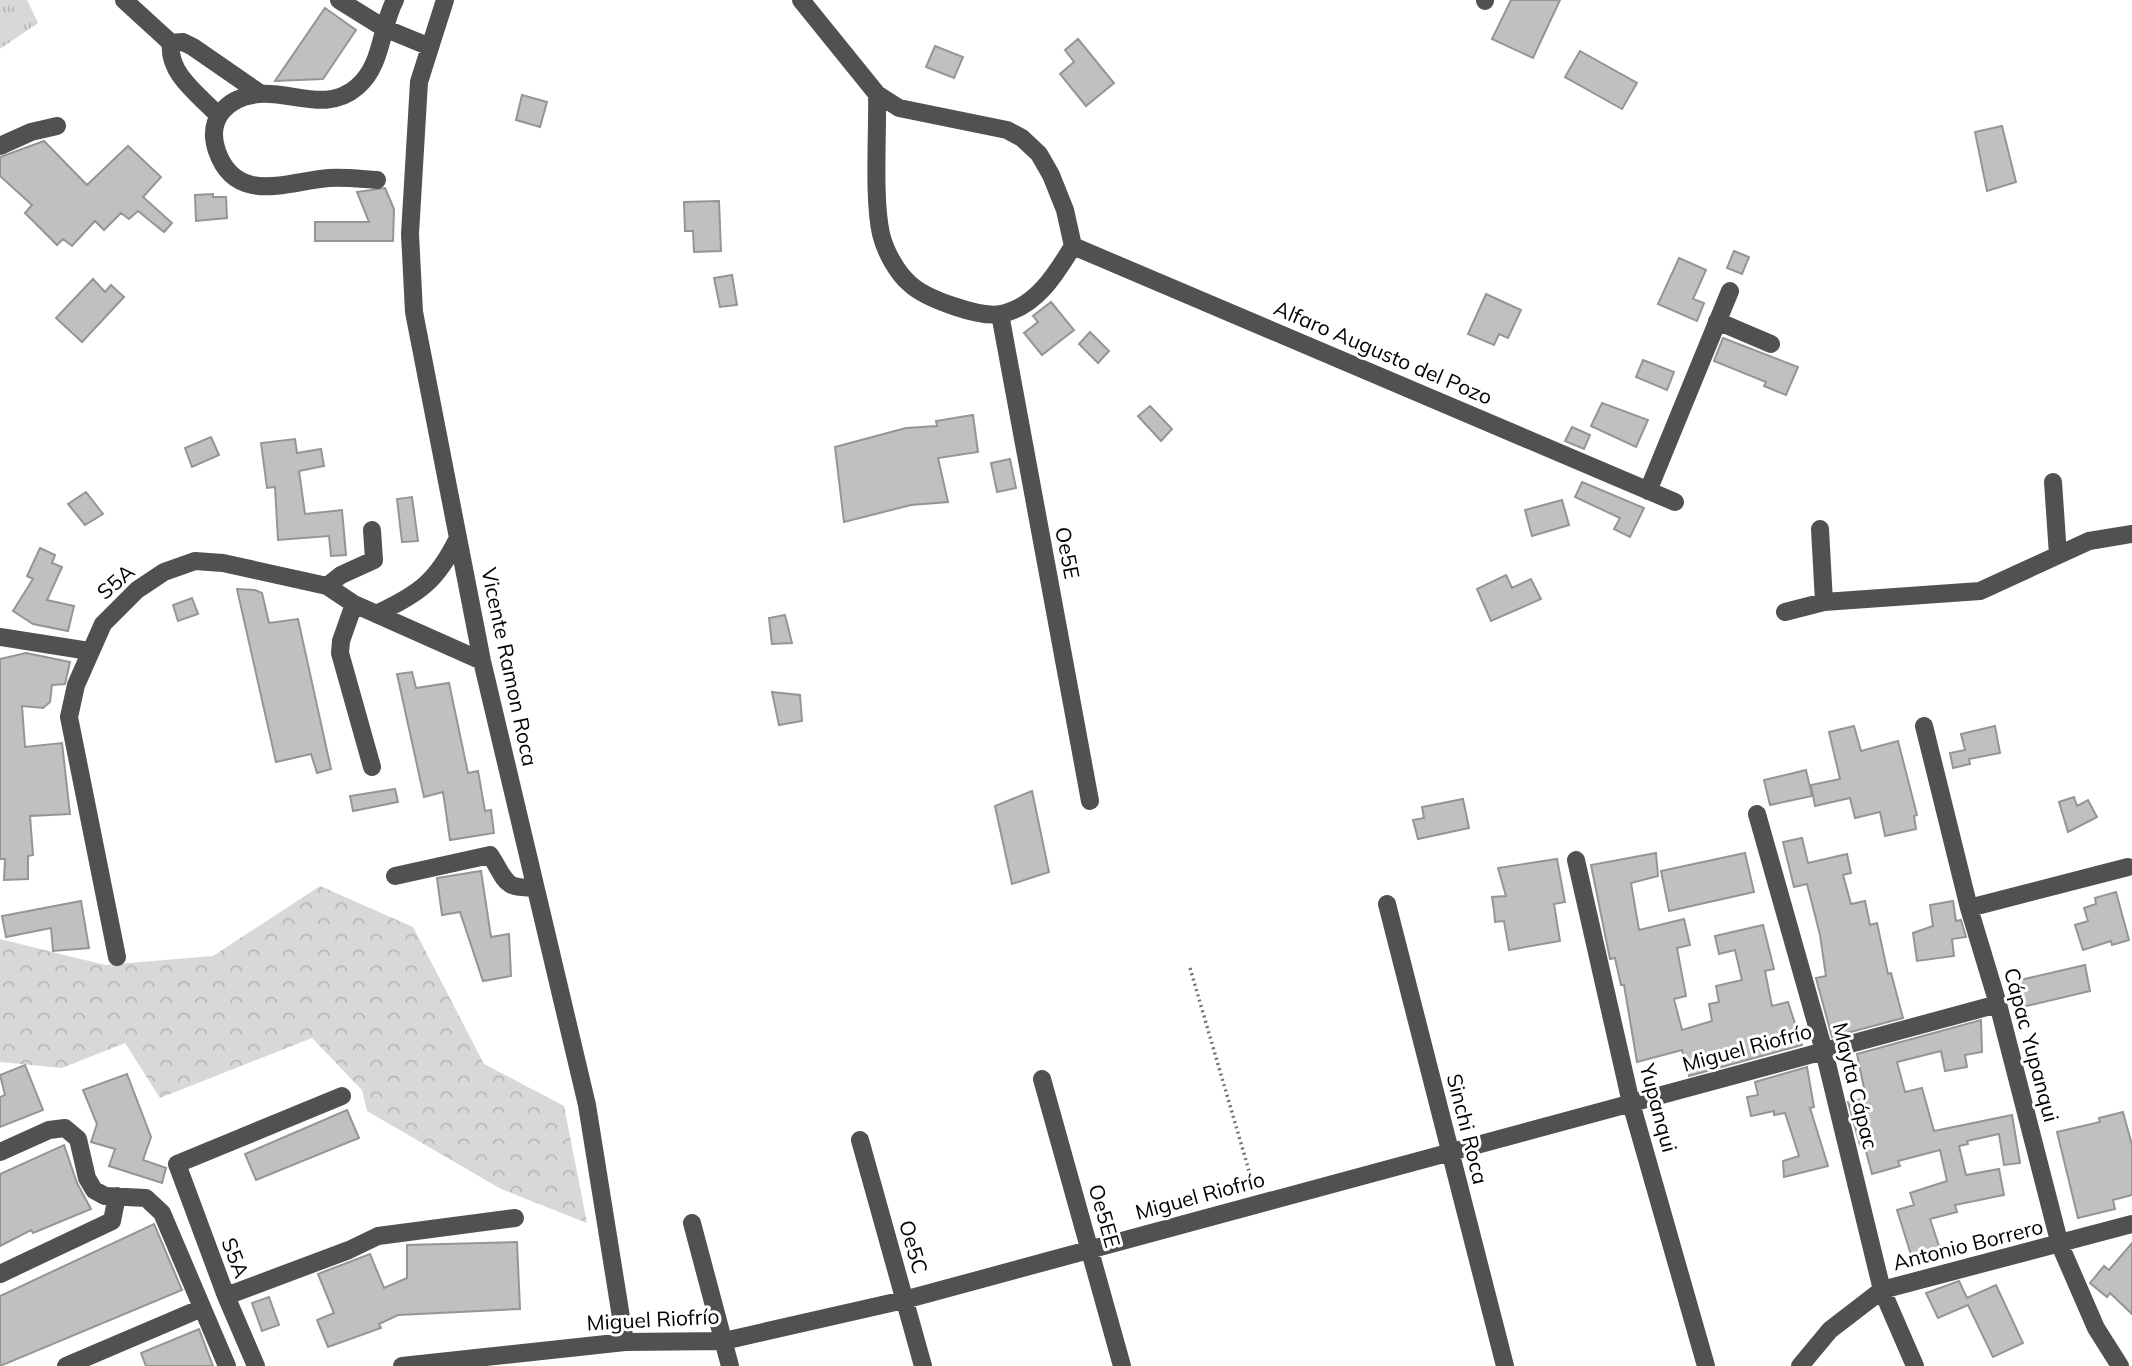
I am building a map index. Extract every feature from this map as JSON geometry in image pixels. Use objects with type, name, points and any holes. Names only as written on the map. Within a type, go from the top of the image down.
[{"type":"street","points":[[124,0],[171,43],[183,42],[193,47],[261,94]]},
{"type":"street","points":[[339,0],[384,28],[430,47]]},
{"type":"street","points":[[377,180],[329,178],[260,188],[233,176],[218,154],[212,132],[218,116],[233,100],[261,94],[309,101],[335,98],[356,89],[374,64],[395,0]]},
{"type":"street","name":"Vicente Ramon Roca","points":[[445,0],[419,82],[412,157],[410,234],[414,312],[482,661],[587,1105],[625,1342]]},
{"type":"street","points":[[801,0],[877,94],[911,113],[1007,130],[1022,138],[1040,154],[1065,210],[1073,246],[1046,286],[1034,297],[1000,314],[976,312],[929,295],[911,285],[897,269],[881,234],[877,94]]},
{"type":"street","points":[[171,43],[169,56],[174,69],[218,116]]},
{"type":"street","points":[[0,146],[31,132],[57,126]]},
{"type":"street","name":"Alfaro Augusto del Pozo","points":[[1073,246],[1675,502]]},
{"type":"street","points":[[1648,491],[1730,291]]},
{"type":"street","name":"Oe5E","points":[[1000,314],[1090,801]]},
{"type":"street","points":[[1717,321],[1771,344]]},
{"type":"street","points":[[2053,482],[2058,555]]},
{"type":"street","points":[[1820,529],[1824,602]]},
{"type":"street","points":[[327,586],[341,575],[374,560],[372,530]]},
{"type":"street","points":[[1785,612],[1824,602],[1980,591],[2089,541],[2132,534]]},
{"type":"street","points":[[376,614],[409,599],[429,584],[446,561],[458,538]]},
{"type":"street","name":"S5A","points":[[117,957],[69,718],[89,651],[103,624],[137,590],[164,572],[195,561],[223,563],[327,586],[354,604],[482,661]]},
{"type":"street","points":[[354,604],[341,640],[340,653],[372,767]]},
{"type":"street","points":[[0,637],[89,651]]},
{"type":"street","name":"Cápac Yupanqui","points":[[1924,726],[1969,908],[1998,1004],[2060,1245],[2096,1328],[2120,1366]]},
{"type":"street","name":"Mayta Cápac","points":[[1757,814],[1824,1051],[1882,1290],[1915,1366]]},
{"type":"street","points":[[395,876],[490,855],[510,886],[516,889],[535,887]]},
{"type":"street","name":"Yupanqui","points":[[1576,860],[1631,1103],[1706,1366]]},
{"type":"street","points":[[1969,908],[2128,867]]},
{"type":"street","name":"Sinchi Roca","points":[[1387,904],[1505,1366]]},
{"type":"street","name":"Miguel Riofrío","points":[[409,1365],[625,1342],[724,1341],[904,1300],[1998,1004]]},
{"type":"street","name":"Oe5EE","points":[[1042,1079],[1122,1366]]},
{"type":"street","name":"S5A","points":[[256,1366],[226,1296],[177,1164],[342,1096]]},
{"type":"street","points":[[0,1152],[49,1130],[65,1128],[78,1139],[88,1178],[94,1190],[117,1196],[146,1198],[162,1213],[227,1366]]},
{"type":"street","name":"Oe5C","points":[[860,1140],[923,1366]]},
{"type":"street","points":[[0,1274],[112,1221],[117,1196]]},
{"type":"street","points":[[226,1296],[349,1250],[378,1236],[515,1218]]},
{"type":"street","points":[[692,1223],[730,1366]]},
{"type":"street","name":"Antonio Borrero","points":[[1800,1366],[1830,1331],[1882,1290],[2132,1224]]},
{"type":"street","points":[[66,1366],[202,1308]]},
{"type":"path","points":[[1190,968],[1259,1203]]},
{"type":"green space","points":[[0,0],[27,0],[38,23],[0,49]]},
{"type":"green space","points":[[320,886],[413,927],[484,1064],[564,1106],[587,1223],[501,1189],[367,1111],[362,1090],[312,1038],[160,1098],[125,1043],[62,1068],[0,1062],[0,939],[105,965],[213,956]]},
{"type":"building","points":[[1511,0],[1560,0],[1533,58],[1492,39]]},
{"type":"building","points":[[325,8],[356,30],[323,79],[275,81]]},
{"type":"building","points":[[1078,39],[1114,83],[1086,106],[1060,74],[1074,62],[1065,50]]},
{"type":"building","points":[[935,46],[963,57],[954,78],[926,67]]},
{"type":"building","points":[[1580,51],[1637,83],[1622,109],[1565,77]]},
{"type":"building","points":[[522,95],[547,102],[540,127],[516,120]]},
{"type":"building","points":[[2002,126],[2016,182],[1987,191],[1975,132]]},
{"type":"building","points":[[44,141],[87,185],[128,146],[161,177],[143,197],[172,223],[164,232],[138,211],[129,219],[121,213],[104,230],[95,221],[72,246],[63,239],[57,245],[25,213],[32,205],[0,176],[0,157]]},
{"type":"building","points":[[385,188],[394,209],[393,241],[315,241],[315,222],[369,222],[357,192]]},
{"type":"building","points":[[213,194],[213,197],[226,197],[227,218],[196,221],[195,195]]},
{"type":"building","points":[[719,201],[721,251],[694,252],[693,231],[685,231],[684,202]]},
{"type":"building","points":[[1734,251],[1749,257],[1742,274],[1727,268]]},
{"type":"building","points":[[1679,258],[1706,270],[1693,299],[1704,303],[1697,321],[1658,304]]},
{"type":"building","points":[[732,275],[737,305],[720,307],[714,278]]},
{"type":"building","points":[[93,279],[105,292],[111,285],[124,297],[82,342],[56,318]]},
{"type":"building","points":[[1486,294],[1521,310],[1508,338],[1499,334],[1494,345],[1468,334]]},
{"type":"building","points":[[1051,302],[1074,330],[1042,355],[1024,333],[1038,322],[1033,316]]},
{"type":"building","points":[[1090,332],[1109,351],[1098,363],[1079,344]]},
{"type":"building","points":[[1723,338],[1798,367],[1786,395],[1764,386],[1766,382],[1714,361]]},
{"type":"building","points":[[1643,360],[1674,372],[1667,390],[1636,377]]},
{"type":"building","points":[[1602,403],[1648,420],[1636,447],[1591,426]]},
{"type":"building","points":[[1150,406],[1172,429],[1161,441],[1138,416]]},
{"type":"building","points":[[973,415],[978,452],[938,458],[948,502],[911,505],[844,522],[835,447],[906,428],[937,426],[936,421]]},
{"type":"building","points":[[1572,427],[1590,435],[1584,449],[1565,441]]},
{"type":"building","points":[[211,437],[219,455],[192,467],[185,448]]},
{"type":"building","points":[[295,439],[297,453],[321,449],[324,466],[299,471],[305,514],[342,510],[346,555],[331,556],[329,536],[278,540],[275,487],[267,488],[261,443]]},
{"type":"building","points":[[1010,459],[1016,488],[997,492],[991,463]]},
{"type":"building","points":[[1582,482],[1644,508],[1630,537],[1614,529],[1620,518],[1575,497]]},
{"type":"building","points":[[86,492],[103,514],[85,525],[68,504]]},
{"type":"building","points":[[412,497],[418,541],[402,542],[397,499]]},
{"type":"building","points":[[1562,500],[1569,525],[1532,536],[1525,510]]},
{"type":"building","points":[[40,548],[55,555],[52,563],[62,567],[47,600],[74,606],[68,631],[33,624],[13,611],[33,579],[27,576]]},
{"type":"building","points":[[1506,575],[1512,588],[1531,579],[1541,599],[1491,621],[1477,589]]},
{"type":"building","points":[[237,589],[262,593],[269,623],[298,619],[331,769],[317,773],[311,754],[276,762]]},
{"type":"building","points":[[192,598],[198,614],[178,621],[173,605]]},
{"type":"building","points":[[785,615],[792,643],[772,644],[769,618]]},
{"type":"building","points":[[26,653],[70,662],[65,684],[52,685],[50,702],[43,708],[22,706],[25,747],[62,743],[70,814],[30,816],[33,855],[28,856],[28,879],[4,880],[5,859],[0,859],[0,659]]},
{"type":"building","points":[[412,672],[416,688],[449,683],[468,773],[478,771],[485,811],[491,810],[494,833],[450,840],[443,792],[424,797],[397,674]]},
{"type":"building","points":[[772,692],[800,695],[802,721],[779,725]]},
{"type":"building","points":[[1854,726],[1861,751],[1898,741],[1917,815],[1914,816],[1916,829],[1885,836],[1880,812],[1855,818],[1850,798],[1815,806],[1811,785],[1840,779],[1829,732]]},
{"type":"building","points":[[1995,726],[2000,753],[1969,759],[1970,764],[1953,768],[1950,753],[1965,750],[1961,734]]},
{"type":"building","points":[[1806,770],[1812,796],[1770,805],[1764,780]]},
{"type":"building","points":[[395,789],[398,802],[353,811],[350,796]]},
{"type":"building","points":[[1032,791],[1049,872],[1012,884],[995,806]]},
{"type":"building","points":[[2074,797],[2077,806],[2088,800],[2097,817],[2068,832],[2059,802]]},
{"type":"building","points":[[1463,799],[1469,828],[1418,839],[1413,820],[1424,818],[1422,807]]},
{"type":"building","points":[[1802,838],[1808,863],[1847,854],[1851,873],[1843,875],[1851,904],[1865,901],[1870,925],[1877,923],[1888,974],[1891,973],[1903,1018],[1832,1037],[1816,978],[1826,976],[1820,935],[1807,884],[1794,887],[1783,842]]},
{"type":"building","points":[[1656,853],[1658,876],[1631,883],[1639,930],[1684,919],[1690,945],[1677,948],[1686,996],[1674,999],[1682,1030],[1712,1021],[1709,1004],[1719,1002],[1716,986],[1742,980],[1735,950],[1719,954],[1715,936],[1763,925],[1774,969],[1765,971],[1772,1006],[1788,1002],[1802,1045],[1689,1076],[1682,1050],[1637,1062],[1624,985],[1621,985],[1615,958],[1610,959],[1591,865]]},
{"type":"building","points":[[1745,853],[1754,892],[1669,911],[1661,871]]},
{"type":"building","points":[[1557,859],[1565,902],[1554,904],[1560,941],[1509,950],[1504,921],[1495,922],[1492,897],[1506,896],[1498,868]]},
{"type":"building","points":[[481,871],[491,937],[509,934],[511,976],[483,981],[460,912],[442,915],[437,878]]},
{"type":"building","points":[[2116,892],[2129,940],[2112,945],[2111,941],[2083,950],[2075,925],[2088,921],[2084,908],[2096,904],[2095,898]]},
{"type":"building","points":[[81,901],[89,948],[53,951],[51,928],[6,937],[2,916]]},
{"type":"building","points":[[1953,901],[1956,921],[1961,920],[1966,937],[1952,939],[1954,956],[1917,961],[1913,933],[1933,926],[1930,905]]},
{"type":"building","points":[[2085,965],[2090,991],[2018,1008],[2012,982]]},
{"type":"building","points":[[1981,1020],[1982,1052],[1965,1055],[1967,1067],[1945,1071],[1941,1051],[1897,1062],[1905,1092],[1922,1088],[1934,1131],[2012,1115],[2020,1163],[2004,1165],[1999,1134],[1967,1141],[1968,1144],[1959,1146],[1966,1175],[1999,1169],[2004,1195],[1955,1205],[1957,1212],[1930,1219],[1940,1249],[1912,1258],[1897,1210],[1914,1205],[1910,1193],[1947,1181],[1940,1150],[1898,1161],[1900,1166],[1872,1174],[1864,1144],[1860,1145],[1848,1102],[1866,1098],[1857,1054]]},
{"type":"building","points":[[25,1065],[43,1110],[0,1127],[0,1097],[5,1095],[0,1075]]},
{"type":"building","points":[[1807,1067],[1814,1107],[1810,1108],[1828,1166],[1784,1177],[1783,1161],[1799,1156],[1785,1113],[1774,1115],[1774,1111],[1751,1116],[1747,1097],[1758,1095],[1755,1082]]},
{"type":"building","points":[[127,1074],[151,1137],[143,1160],[166,1168],[162,1183],[109,1166],[115,1149],[91,1142],[97,1124],[83,1090]]},
{"type":"building","points":[[347,1110],[359,1138],[256,1180],[245,1154]]},
{"type":"building","points":[[2123,1112],[2132,1145],[2132,1195],[2113,1200],[2115,1209],[2078,1218],[2057,1132],[2100,1122],[2099,1118]]},
{"type":"building","points":[[64,1145],[77,1183],[91,1209],[33,1233],[31,1230],[0,1246],[0,1174]]},
{"type":"building","points":[[154,1224],[182,1290],[0,1366],[0,1296]]},
{"type":"building","points":[[517,1242],[520,1309],[398,1315],[379,1324],[381,1328],[328,1347],[317,1320],[334,1313],[318,1274],[370,1254],[384,1288],[407,1278],[407,1245]]},
{"type":"building","points":[[2132,1243],[2132,1314],[2110,1293],[2107,1297],[2090,1283],[2104,1266],[2109,1270]]},
{"type":"building","points":[[1959,1281],[1967,1298],[1996,1285],[2023,1343],[1993,1357],[1968,1305],[1938,1318],[1926,1293]]},
{"type":"building","points":[[269,1297],[279,1325],[262,1331],[252,1303]]},
{"type":"building","points":[[199,1329],[213,1366],[146,1366],[141,1353]]}]
